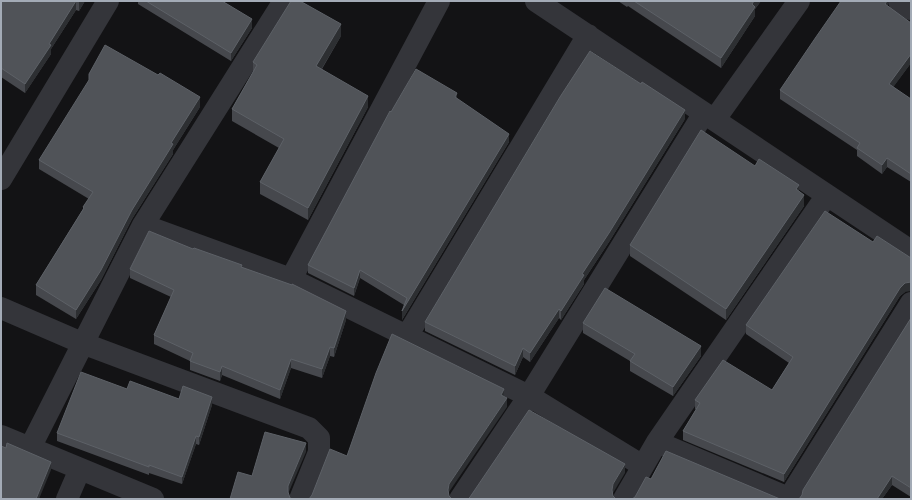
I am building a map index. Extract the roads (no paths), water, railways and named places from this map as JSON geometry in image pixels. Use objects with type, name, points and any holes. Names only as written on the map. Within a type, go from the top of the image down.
[{"type":"street","points":[[1,179],[108,1]]},
{"type":"street","points":[[30,448],[143,224],[284,1]]},
{"type":"street","points":[[291,279],[439,1]]},
{"type":"street","points":[[536,1],[911,251]]},
{"type":"street","points":[[460,499],[529,396],[709,116],[799,1]]},
{"type":"street","points":[[899,1],[911,9]]},
{"type":"street","points":[[407,336],[588,35]]},
{"type":"street","points":[[624,499],[657,442],[827,195]]},
{"type":"street","points":[[143,224],[291,279],[529,396],[643,466]]},
{"type":"street","points":[[657,442],[790,498],[911,303]]},
{"type":"street","points":[[1,308],[82,343],[309,428],[319,438],[319,452],[300,499]]},
{"type":"street","points":[[1,436],[153,499]]},
{"type":"street","points":[[68,499],[80,469]]}]
